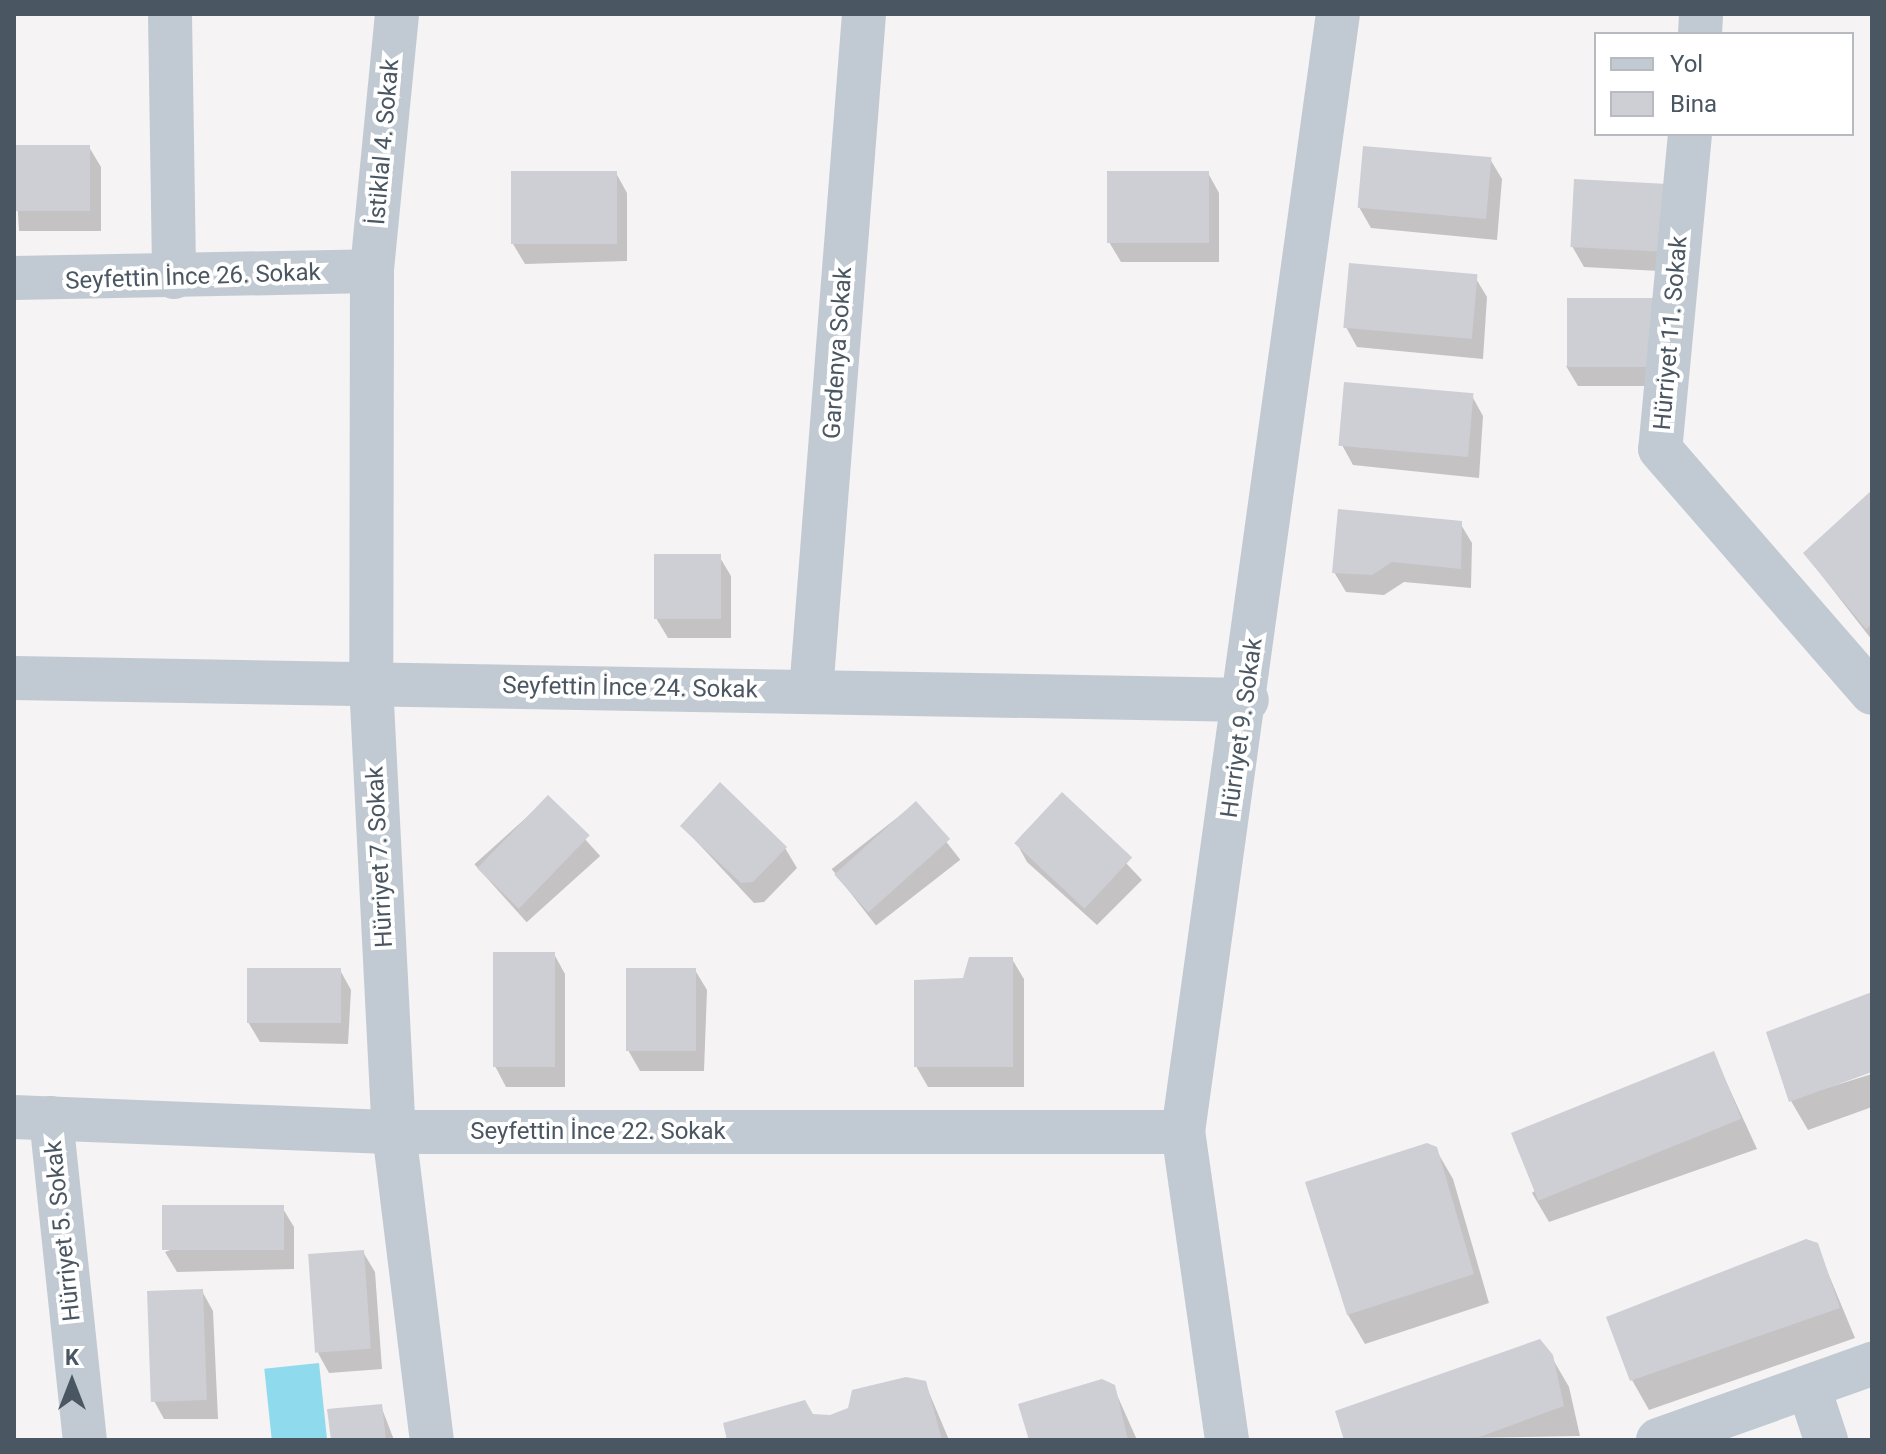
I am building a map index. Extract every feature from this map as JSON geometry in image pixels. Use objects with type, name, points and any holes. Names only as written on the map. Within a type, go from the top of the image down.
[{"type":"street","points":[[170,14],[174,277]]},
{"type":"street","name":"İstiklal 4. Sokak","points":[[372,271],[397,14]]},
{"type":"street","name":"Gardenya Sokak","points":[[811,692],[864,14]]},
{"type":"street","name":"Hürriyet 9. Sokak","points":[[1227,1440],[1183,1132],[1247,700],[1338,14]]},
{"type":"street","name":"Hürriyet 11. Sokak","points":[[1690,136],[1660,449],[1872,693]]},
{"type":"street","name":"Seyfettin İnce 26. Sokak","points":[[14,278],[372,271]]},
{"type":"street","name":"Hürriyet 7. Sokak","points":[[372,271],[371,683],[394,1132],[432,1440]]},
{"type":"street","name":"Seyfettin İnce 24. Sokak","points":[[14,678],[1247,700]]},
{"type":"street","name":"Seyfettin İnce 22. Sokak","points":[[32,1118],[394,1132],[1183,1132]]},
{"type":"street","name":"Hürriyet 5. Sokak","points":[[32,1118],[85,1440]]},
{"type":"street","points":[[1658,1440],[1872,1364]]},
{"type":"street","points":[[1809,1388],[1826,1440]]},
{"type":"water","points":[[319,1363],[327,1440],[272,1440],[264,1369]]},
{"type":"building","points":[[14,145],[90,145],[90,211],[14,211]]},
{"type":"building","points":[[1363,146],[1492,157],[1486,219],[1358,208]]},
{"type":"building","points":[[511,171],[617,171],[617,244],[511,244]]},
{"type":"building","points":[[1107,171],[1209,171],[1209,243],[1107,243]]},
{"type":"building","points":[[1574,179],[1672,184],[1668,252],[1570,247]]},
{"type":"building","points":[[1349,263],[1478,274],[1472,339],[1343,328]]},
{"type":"building","points":[[1567,298],[1664,298],[1664,367],[1567,367]]},
{"type":"building","points":[[1344,382],[1474,393],[1468,457],[1338,446]]},
{"type":"building","points":[[1872,490],[1872,624],[1866,629],[1803,553]]},
{"type":"building","points":[[1338,509],[1462,521],[1461,569],[1392,562],[1372,575],[1332,573]]},
{"type":"building","points":[[654,554],[721,554],[721,619],[654,619]]},
{"type":"building","points":[[720,782],[787,847],[753,882],[741,883],[680,826]]},
{"type":"building","points":[[1062,792],[1132,857],[1084,909],[1014,843]]},
{"type":"building","points":[[548,795],[590,835],[519,909],[477,868]]},
{"type":"building","points":[[916,801],[950,839],[868,913],[834,875]]},
{"type":"building","points":[[493,952],[555,952],[555,1067],[493,1067]]},
{"type":"building","points":[[969,957],[1013,957],[1013,1067],[914,1067],[914,980],[963,978]]},
{"type":"building","points":[[247,968],[341,968],[341,1023],[247,1023]]},
{"type":"building","points":[[626,968],[696,968],[696,1051],[626,1051]]},
{"type":"building","points":[[1872,992],[1872,1072],[1789,1102],[1766,1032]]},
{"type":"building","points":[[1714,1051],[1741,1119],[1538,1201],[1511,1133]]},
{"type":"building","points":[[1427,1143],[1437,1147],[1474,1274],[1347,1315],[1305,1182]]},
{"type":"building","points":[[162,1205],[284,1205],[284,1250],[162,1250]]},
{"type":"building","points":[[1806,1239],[1818,1243],[1840,1308],[1630,1381],[1606,1317]]},
{"type":"building","points":[[364,1250],[371,1349],[315,1353],[308,1254]]},
{"type":"building","points":[[203,1289],[207,1400],[151,1402],[147,1291]]},
{"type":"building","points":[[1540,1339],[1553,1355],[1564,1406],[1471,1440],[1344,1440],[1335,1411]]},
{"type":"building","points":[[906,1377],[926,1381],[942,1440],[727,1440],[723,1423],[805,1400],[813,1414],[830,1415],[848,1408],[852,1390]]},
{"type":"building","points":[[1102,1379],[1115,1385],[1128,1440],[1029,1440],[1018,1404]]},
{"type":"building","points":[[382,1404],[386,1440],[331,1440],[327,1409]]}]
